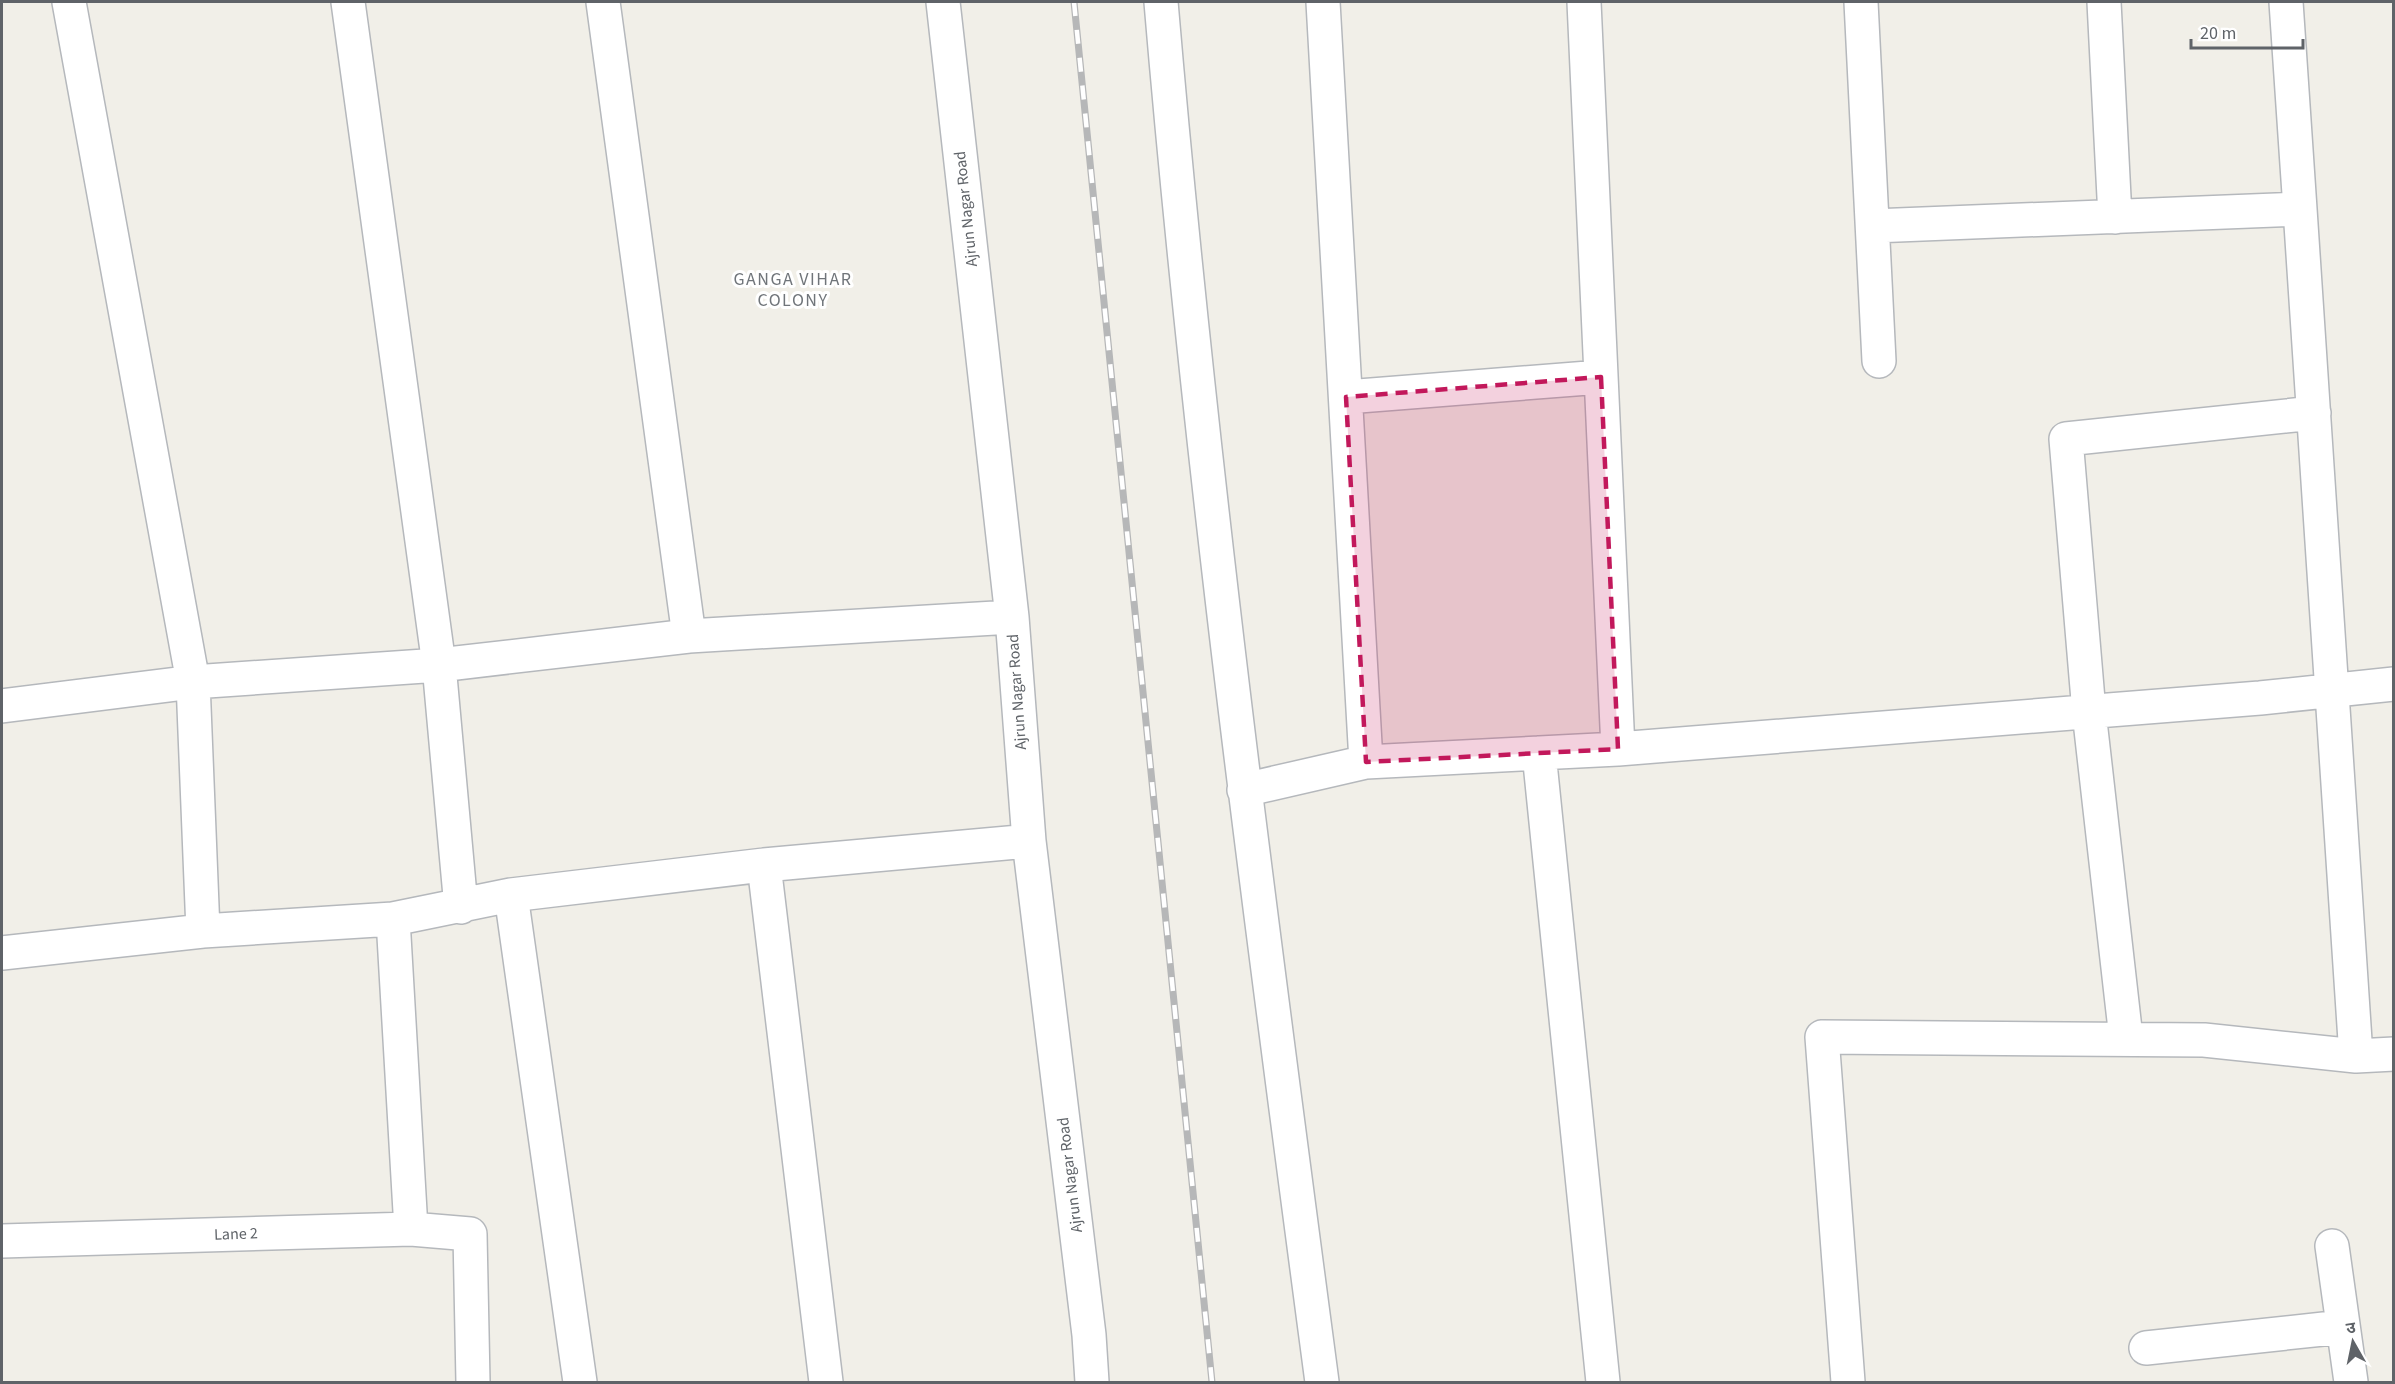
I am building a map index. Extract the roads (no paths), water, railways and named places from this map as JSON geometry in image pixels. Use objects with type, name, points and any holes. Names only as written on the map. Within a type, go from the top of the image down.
[{"type":"street","points":[[69,2],[193,682],[203,931]]},
{"type":"street","points":[[348,2],[439,665],[461,907]]},
{"type":"street","points":[[603,2],[689,636]]},
{"type":"street","name":"Ajrun Nagar Road","points":[[943,2],[1012,617],[1029,841],[1089,1335],[1092,1383]]},
{"type":"street","points":[[1161,2],[1182,247],[1244,790],[1322,1383]]},
{"type":"street","points":[[1323,2],[1366,762]]},
{"type":"street","points":[[1584,2],[1618,749]]},
{"type":"street","points":[[1862,2],[1879,362]]},
{"type":"street","points":[[2104,2],[2115,216]]},
{"type":"street","points":[[2286,2],[2356,1056]]},
{"type":"street","points":[[1873,226],[2300,209]]},
{"type":"street","points":[[1346,397],[1601,377]]},
{"type":"street","points":[[2126,1038],[2089,712],[2066,439],[2314,413]]},
{"type":"street","points":[[2,706],[193,682],[439,665],[689,636],[1012,617]]},
{"type":"street","points":[[1244,790],[1366,762],[1618,749],[2089,712],[2394,684]]},
{"type":"street","points":[[1539,753],[1604,1383]]},
{"type":"street","points":[[2,953],[203,931],[393,919],[511,895],[764,865],[1029,841]]},
{"type":"street","points":[[764,865],[826,1383]]},
{"type":"street","points":[[511,895],[580,1383]]},
{"type":"street","points":[[393,919],[411,1229]]},
{"type":"street","points":[[1848,1383],[1822,1037],[2204,1040],[2356,1056],[2394,1054]]},
{"type":"street","name":"Lane 2","points":[[2,1241],[411,1229],[470,1234],[473,1383]]},
{"type":"street","points":[[2332,1246],[2351,1383]]},
{"type":"street","points":[[2146,1348],[2342,1327]]},
{"type":"railway","points":[[1074,2],[1212,1382]]},
{"type":"district","name":"GANGA VIHAR COLONY","points":[[793,289]]}]
